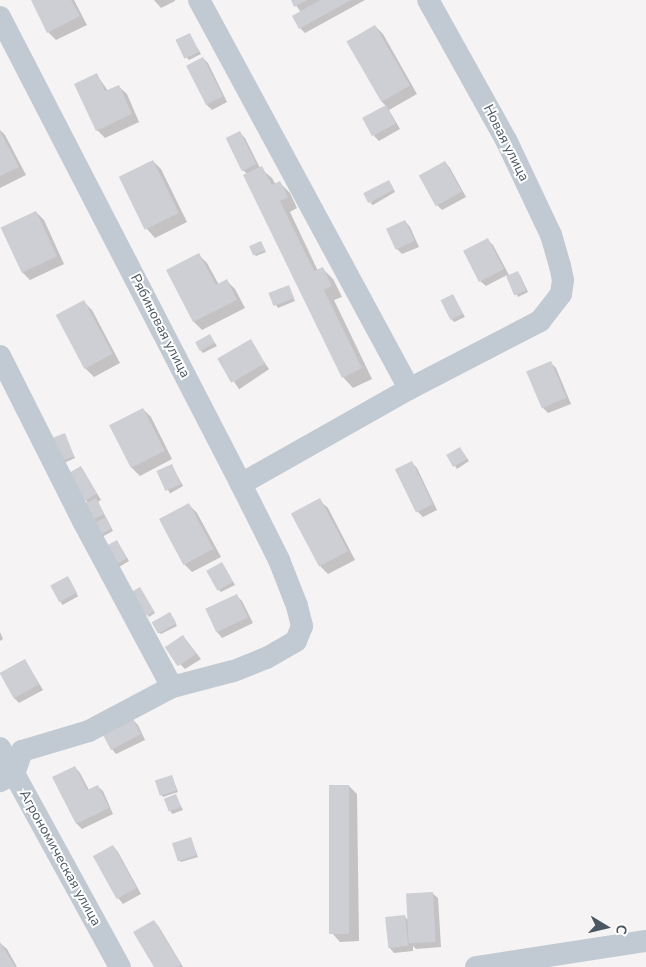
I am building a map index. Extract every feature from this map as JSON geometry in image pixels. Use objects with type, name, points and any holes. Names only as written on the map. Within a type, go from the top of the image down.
[{"type":"street","points":[[198,0],[409,389],[242,484]]},
{"type":"street","name":"Новая улица","points":[[409,389],[540,321],[561,294],[563,280],[551,235],[506,140],[428,0]]},
{"type":"street","name":"Рябиновая улица","points":[[0,16],[242,484],[279,560],[297,606],[302,626],[296,641],[266,658],[233,671],[172,687]]},
{"type":"street","points":[[0,356],[83,521],[172,687],[89,731],[22,751],[7,777]]},
{"type":"street","name":"Агрономическая улица","points":[[0,748],[7,777],[120,967]]},
{"type":"street","points":[[476,967],[646,941]]},
{"type":"building","points":[[31,0],[71,0],[80,16],[47,33]]},
{"type":"building","points":[[291,0],[308,0],[294,7]]},
{"type":"building","points":[[320,0],[351,0],[299,29],[292,16]]},
{"type":"building","points":[[375,25],[410,86],[381,102],[346,42]]},
{"type":"building","points":[[190,33],[199,52],[184,59],[175,40]]},
{"type":"building","points":[[203,57],[223,96],[206,105],[186,66]]},
{"type":"building","points":[[97,73],[105,91],[119,85],[132,114],[96,131],[74,84]]},
{"type":"building","points":[[386,105],[396,124],[372,136],[362,118]]},
{"type":"building","points":[[0,131],[19,167],[0,176]]},
{"type":"building","points":[[240,131],[256,164],[242,171],[226,138]]},
{"type":"building","points":[[153,160],[179,213],[145,230],[119,177]]},
{"type":"building","points":[[445,161],[462,192],[436,206],[419,176]]},
{"type":"building","points":[[262,166],[272,185],[280,181],[288,197],[280,201],[314,271],[323,267],[332,286],[324,290],[362,368],[342,378],[243,175]]},
{"type":"building","points":[[389,180],[394,190],[368,203],[363,193]]},
{"type":"building","points":[[36,211],[57,256],[22,273],[1,227]]},
{"type":"building","points":[[405,220],[415,241],[396,250],[386,229]]},
{"type":"building","points":[[488,238],[504,269],[479,282],[463,251]]},
{"type":"building","points":[[261,241],[265,250],[253,255],[249,246]]},
{"type":"building","points":[[199,253],[216,285],[227,279],[237,300],[193,322],[166,270]]},
{"type":"building","points":[[518,271],[526,290],[514,295],[506,276]]},
{"type":"building","points":[[289,285],[294,298],[273,306],[268,293]]},
{"type":"building","points":[[453,294],[463,314],[451,320],[441,300]]},
{"type":"building","points":[[84,300],[113,354],[84,369],[56,315]]},
{"type":"building","points":[[210,334],[215,343],[200,351],[195,342]]},
{"type":"building","points":[[251,339],[265,363],[231,383],[217,358]]},
{"type":"building","points":[[551,361],[567,398],[542,408],[526,372]]},
{"type":"building","points":[[143,408],[165,451],[131,468],[109,425]]},
{"type":"building","points":[[65,433],[74,456],[60,462],[51,438]]},
{"type":"building","points":[[460,447],[467,459],[453,467],[446,455]]},
{"type":"building","points":[[412,461],[433,504],[416,512],[395,469]]},
{"type":"building","points":[[172,464],[181,484],[165,491],[156,471]]},
{"type":"building","points":[[81,466],[97,494],[85,501],[69,473]]},
{"type":"building","points":[[96,498],[104,514],[86,523],[78,507]]},
{"type":"building","points":[[320,498],[348,551],[319,566],[291,513]]},
{"type":"building","points":[[189,503],[213,549],[183,565],[159,519]]},
{"type":"building","points":[[106,517],[112,529],[94,538],[88,526]]},
{"type":"building","points":[[117,540],[127,559],[110,567],[100,549]]},
{"type":"building","points":[[222,562],[233,582],[217,591],[206,571]]},
{"type":"building","points":[[68,576],[77,593],[59,602],[50,585]]},
{"type":"building","points":[[140,587],[154,611],[146,616],[132,592]]},
{"type":"building","points":[[237,594],[248,618],[216,632],[205,609]]},
{"type":"building","points":[[170,612],[176,623],[158,634],[152,622]]},
{"type":"building","points":[[183,635],[196,654],[178,666],[165,647]]},
{"type":"building","points":[[25,659],[39,684],[14,698],[0,673]]},
{"type":"building","points":[[133,719],[141,734],[111,750],[103,735]]},
{"type":"building","points":[[75,766],[87,790],[98,785],[109,808],[76,824],[52,777]]},
{"type":"building","points":[[172,775],[177,790],[160,796],[155,781]]},
{"type":"building","points":[[329,785],[349,785],[349,934],[329,934]]},
{"type":"building","points":[[176,794],[181,807],[169,812],[164,799]]},
{"type":"building","points":[[191,837],[197,855],[178,861],[172,843]]},
{"type":"building","points":[[113,845],[137,888],[117,899],[93,856]]},
{"type":"building","points":[[433,892],[436,942],[409,943],[406,893]]},
{"type":"building","points":[[405,915],[408,946],[388,948],[385,917]]},
{"type":"building","points":[[154,920],[181,965],[177,967],[154,967],[133,932]]},
{"type":"building","points":[[0,942],[15,967],[0,967]]}]
